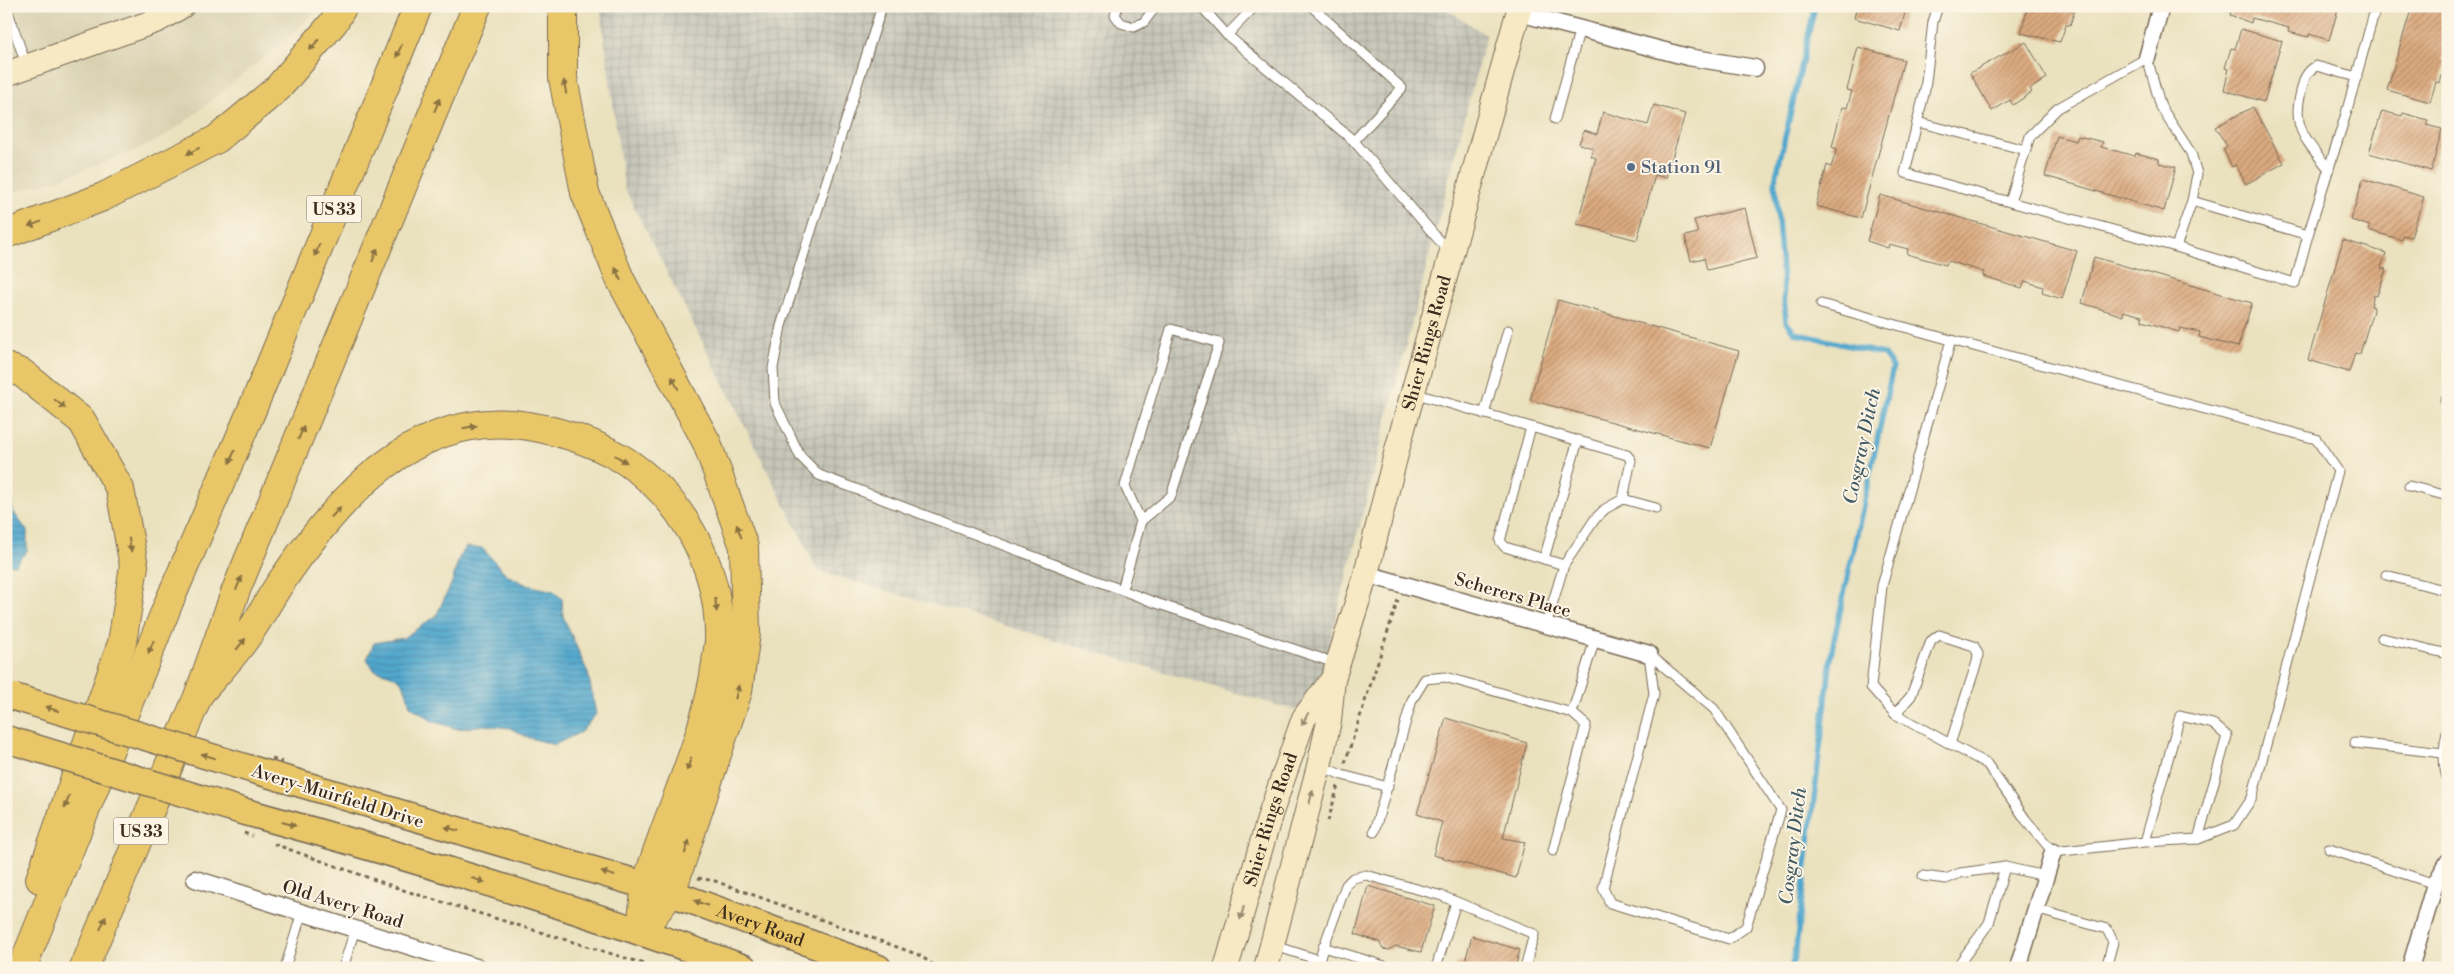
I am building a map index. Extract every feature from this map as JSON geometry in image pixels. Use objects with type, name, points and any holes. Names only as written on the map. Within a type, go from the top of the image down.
[{"type":"highway","points":[[6,234],[103,197],[217,139],[278,88],[334,22],[344,6]]},
{"type":"highway","name":"US 33","points":[[22,968],[169,602],[255,402],[418,6]]},
{"type":"highway","name":"US 33","points":[[84,968],[199,694],[236,590],[477,6]]},
{"type":"highway","points":[[562,6],[563,78],[584,193],[620,279],[707,443],[744,548],[746,633],[738,691],[641,931]]},
{"type":"highway","points":[[6,367],[22,373],[82,421],[120,488],[134,566],[122,643],[10,968]]},
{"type":"highway","points":[[199,694],[249,634],[281,582],[321,528],[375,470],[400,452],[428,438],[456,429],[488,424],[513,423],[578,437],[616,455],[644,473],[668,498],[689,527],[704,558],[715,595],[720,633],[712,687],[659,889]]},
{"type":"main road","points":[[17,71],[158,20],[182,6]]},
{"type":"main road","name":"Shier Rings Road","points":[[1266,968],[1268,944],[1330,721],[1335,672],[1366,574],[1412,393],[1519,10]]},
{"type":"main road","name":"Shier Rings Road","points":[[1226,968],[1282,782],[1304,718],[1335,672]]},
{"type":"main road","name":"Avery-Muirfield Drive","points":[[10,696],[659,889]]},
{"type":"main road","points":[[6,739],[242,811],[374,847],[641,931],[744,968]]},
{"type":"main road","points":[[1256,968],[1268,944],[1291,825],[1290,803],[1282,782]]},
{"type":"main road","name":"Avery Road","points":[[659,889],[878,968]]},
{"type":"street","points":[[2147,58],[2161,6]]},
{"type":"street","points":[[1519,10],[1688,57],[1755,68]]},
{"type":"street","name":"Scherers Place","points":[[1366,574],[1649,654]]},
{"type":"street","points":[[2018,968],[2053,852]]},
{"type":"street","points":[[2410,968],[2435,884],[2448,862]]},
{"type":"street","name":"Old Avery Road","points":[[195,879],[479,968]]},
{"type":"lane","points":[[6,6],[17,71]]},
{"type":"lane","points":[[882,6],[781,326],[773,368],[776,403],[800,456],[819,475],[1335,672]]},
{"type":"lane","points":[[1118,6],[1115,15],[1121,23],[1134,27],[1144,22],[1156,6]]},
{"type":"lane","points":[[1201,6],[1228,35],[1354,141],[1451,254]]},
{"type":"lane","points":[[1228,35],[1255,6]]},
{"type":"lane","points":[[1311,6],[1402,88],[1354,141]]},
{"type":"lane","points":[[1938,6],[1933,22],[1925,90],[1905,173],[2176,247],[2295,283],[2376,6]]},
{"type":"lane","points":[[1555,119],[1580,28]]},
{"type":"lane","points":[[2010,202],[2030,136],[2058,108],[2147,58],[2161,107],[2191,153],[2197,174],[2192,201],[2176,247]]},
{"type":"lane","points":[[2329,169],[2309,144],[2297,121],[2298,101],[2306,73],[2316,66],[2357,76]]},
{"type":"lane","points":[[1917,122],[2026,150]]},
{"type":"lane","points":[[2192,201],[2308,234]]},
{"type":"lane","points":[[1821,304],[2316,439],[2338,471],[2252,798],[2234,825],[2198,839],[2145,842],[2053,852],[2026,820],[1987,764],[1895,714],[1871,688],[1882,586],[1950,340]]},
{"type":"lane","points":[[1122,590],[1141,521],[1171,496],[1219,343],[1171,329],[1125,486],[1141,521]]},
{"type":"lane","points":[[1484,414],[1508,330]]},
{"type":"lane","points":[[1412,393],[1627,455],[1630,460],[1623,500]]},
{"type":"lane","points":[[1532,427],[1500,541],[1505,547],[1564,564]]},
{"type":"lane","points":[[1544,558],[1578,440]]},
{"type":"lane","points":[[2409,486],[2448,496]]},
{"type":"lane","points":[[1546,625],[1564,564],[1605,509],[1623,500],[1656,508]]},
{"type":"lane","points":[[2386,575],[2448,591]]},
{"type":"lane","points":[[1895,714],[1911,696],[1931,641],[1938,635],[1974,646],[1978,654],[1977,662],[1950,744]]},
{"type":"lane","points":[[2382,638],[2448,654]]},
{"type":"lane","points":[[1572,713],[1595,639]]},
{"type":"lane","points":[[1649,654],[1714,709],[1781,810],[1746,928],[1729,939],[1610,902],[1603,888],[1654,694],[1649,654]]},
{"type":"lane","points":[[1374,832],[1412,700],[1425,679],[1445,677],[1572,713],[1586,725],[1553,851]]},
{"type":"lane","points":[[2145,842],[2180,716],[2213,724],[2227,736],[2198,839]]},
{"type":"lane","points":[[2448,728],[2443,753],[2444,768],[2448,781]]},
{"type":"lane","points":[[2355,743],[2443,753]]},
{"type":"lane","points":[[1319,766],[1342,775],[1388,787]]},
{"type":"lane","points":[[2328,849],[2435,884]]},
{"type":"lane","points":[[1956,968],[1990,923],[2005,867]]},
{"type":"lane","points":[[1922,876],[1946,879],[1960,873],[2005,867],[2045,876]]},
{"type":"lane","points":[[1268,944],[1317,964],[1346,885],[1353,878],[1366,875],[1456,902],[1534,934],[1525,968]]},
{"type":"lane","points":[[1436,968],[1456,902]]},
{"type":"lane","points":[[2035,910],[2107,929],[2114,942],[2106,968]]},
{"type":"lane","points":[[285,968],[302,912]]},
{"type":"lane","points":[[343,968],[355,929]]},
{"type":"lane","points":[[1323,947],[1391,968]]},
{"type":"path","points":[[252,836],[261,839]]},
{"type":"path","points":[[270,843],[406,891],[658,968]]},
{"type":"shaded area","points":[[6,6],[320,6],[300,27],[184,123],[153,143],[64,178],[6,194]]},
{"type":"shaded area","points":[[600,6],[1442,6],[1486,35],[1311,715],[818,571],[624,187]]},
{"type":"water","points":[[6,482],[9,485],[13,511],[27,531],[27,551],[15,565],[6,564]]},
{"type":"water","points":[[466,547],[482,548],[507,575],[527,585],[554,591],[562,599],[563,616],[588,673],[596,714],[581,732],[554,745],[527,737],[510,728],[484,725],[458,729],[432,721],[410,706],[406,690],[396,677],[374,670],[367,659],[374,643],[403,638],[436,616],[452,582],[459,558]]},
{"type":"building","points":[[1857,6],[1907,6],[1900,31],[1854,18]]},
{"type":"building","points":[[2028,6],[2076,6],[2070,25],[2066,25],[2060,42],[2021,33]]},
{"type":"building","points":[[2215,6],[2339,6],[2329,40],[2309,34],[2309,37],[2288,32],[2289,28],[2252,18],[2251,23],[2230,15],[2231,12]]},
{"type":"building","points":[[2412,6],[2448,6],[2448,43],[2442,60],[2446,61],[2440,83],[2436,82],[2430,102],[2387,90]]},
{"type":"building","points":[[2241,29],[2282,41],[2264,102],[2224,90],[2229,69],[2225,68],[2231,48],[2235,49]]},
{"type":"building","points":[[2026,42],[2047,78],[2030,89],[2032,92],[2013,105],[2010,100],[1992,111],[1970,73]]},
{"type":"building","points":[[1858,47],[1904,60],[1861,218],[1816,206],[1827,165],[1831,167],[1837,149],[1832,147],[1842,107],[1847,108],[1852,91],[1847,90]]},
{"type":"building","name":"Station 91","points":[[1654,105],[1685,114],[1666,178],[1655,175],[1637,240],[1577,224],[1596,158],[1591,156],[1593,148],[1579,144],[1584,130],[1597,134],[1603,112],[1648,125]]},
{"type":"building","points":[[2253,107],[2284,163],[2246,184],[2236,165],[2232,167],[2223,149],[2227,146],[2215,127]]},
{"type":"building","points":[[2382,111],[2402,116],[2403,113],[2428,120],[2426,125],[2442,129],[2431,171],[2369,153]]},
{"type":"building","points":[[2057,136],[2076,141],[2078,136],[2103,142],[2101,147],[2135,156],[2136,153],[2159,159],[2159,163],[2176,167],[2164,211],[2045,176]]},
{"type":"building","points":[[2363,179],[2424,197],[2411,237],[2403,235],[2402,240],[2368,230],[2370,226],[2351,220]]},
{"type":"building","points":[[1880,195],[2077,251],[2062,299],[2042,293],[2043,287],[2025,281],[2022,288],[1983,276],[1984,272],[1948,261],[1946,265],[1907,254],[1908,249],[1889,244],[1888,248],[1867,241]]},
{"type":"building","points":[[1745,208],[1757,258],[1707,270],[1704,258],[1691,261],[1685,236],[1698,233],[1694,220]]},
{"type":"building","points":[[2343,240],[2386,253],[2381,268],[2386,269],[2377,296],[2374,295],[2371,306],[2374,307],[2360,354],[2355,353],[2349,372],[2308,360]]},
{"type":"building","points":[[2094,257],[2252,303],[2238,347],[2199,337],[2200,332],[2180,328],[2179,332],[2142,321],[2142,316],[2123,311],[2123,316],[2082,303]]},
{"type":"building","points":[[1558,300],[1739,351],[1710,448],[1530,400]]},
{"type":"building","points":[[1446,718],[1527,743],[1503,838],[1525,842],[1516,878],[1433,855],[1442,822],[1417,814]]},
{"type":"building","points":[[1368,886],[1435,906],[1421,952],[1395,946],[1389,950],[1383,949],[1379,942],[1355,934]]},
{"type":"building","points":[[1472,936],[1520,950],[1515,968],[1456,968],[1457,964],[1465,961]]},
{"type":"waterway","name":"Cosgray Ditch","points":[[1791,968],[1796,948],[1832,649],[1893,367],[1883,354],[1795,333],[1786,322],[1775,181],[1815,6]]},
{"type":"place","name":"Station 91","points":[[1631,167]]}]
